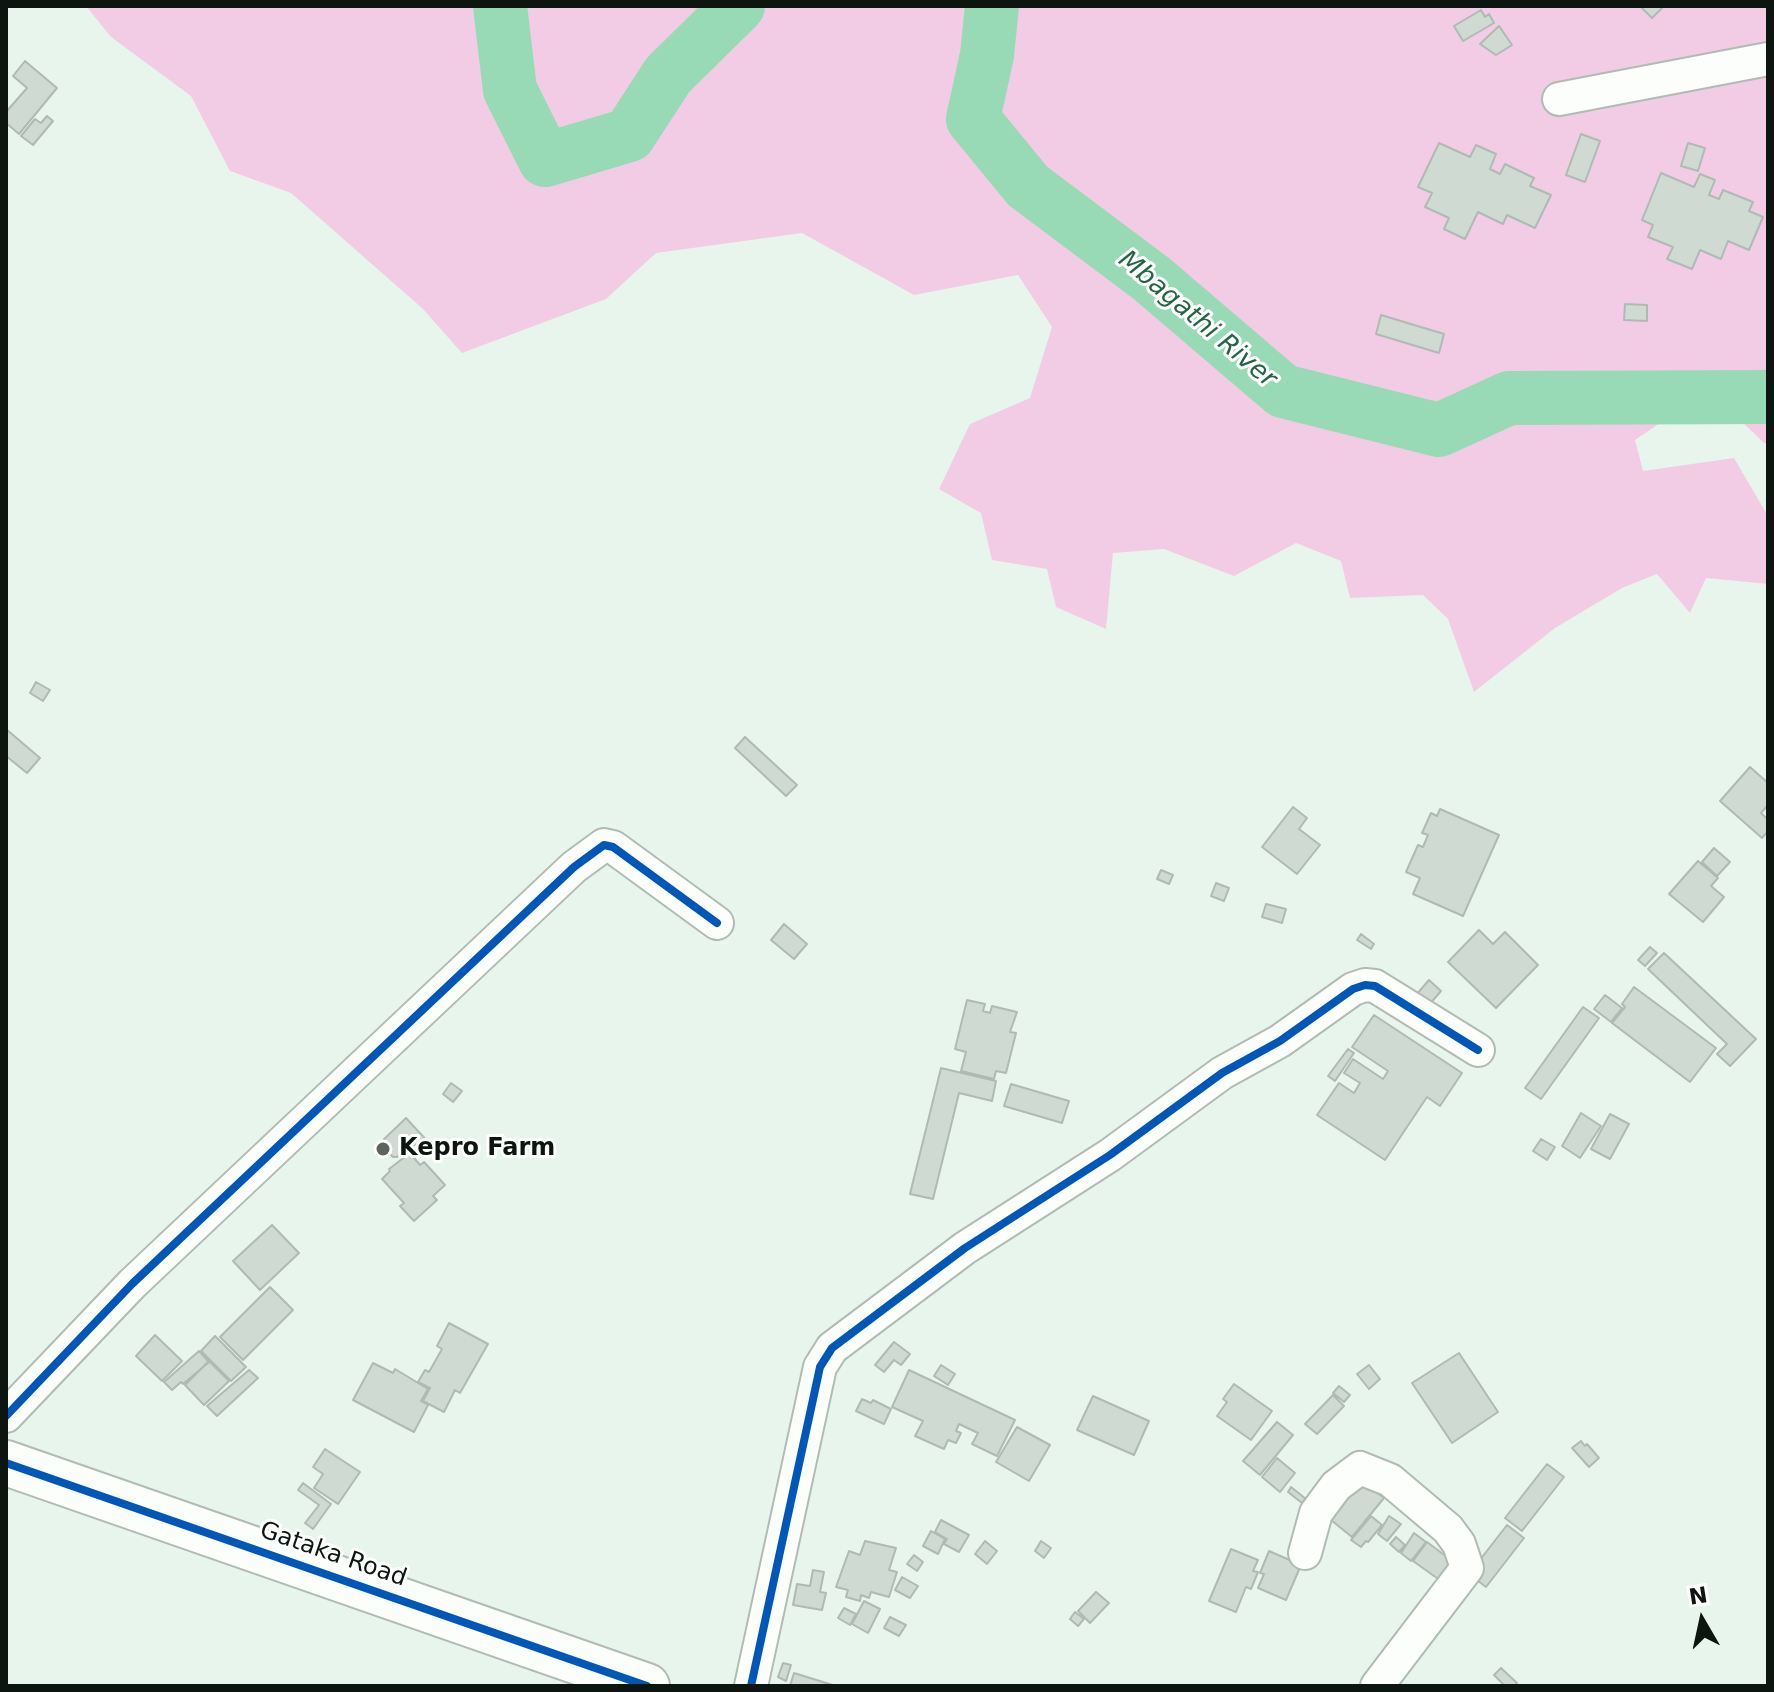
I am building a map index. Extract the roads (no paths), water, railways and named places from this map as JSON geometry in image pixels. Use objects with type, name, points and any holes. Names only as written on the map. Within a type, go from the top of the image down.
[{"type":"street","points":[[1559,99],[1768,59]]},
{"type":"street","points":[[6,1416],[132,1284],[574,867],[604,845],[613,847],[717,923]]},
{"type":"street","points":[[751,1686],[820,1367],[832,1348],[965,1248],[1110,1155],[1222,1073],[1280,1041],[1353,989],[1375,986],[1478,1050]]},
{"type":"street","name":"Gataka Road","points":[[6,1463],[647,1686]]},
{"type":"street","points":[[1305,1553],[1316,1513],[1336,1486],[1360,1468],[1390,1480],[1448,1529],[1459,1544],[1467,1568],[1377,1686]]},
{"type":"waterway","name":"Mbagathi River","points":[[500,6],[510,90],[545,160],[629,135],[668,75],[738,6]]},
{"type":"waterway","name":"Mbagathi River","points":[[992,6],[987,55],[973,119],[1028,186],[1152,279],[1283,391],[1439,430],[1509,398],[1768,397]]},
{"type":"place","name":"Kepro Farm","points":[[383,1149]]}]
